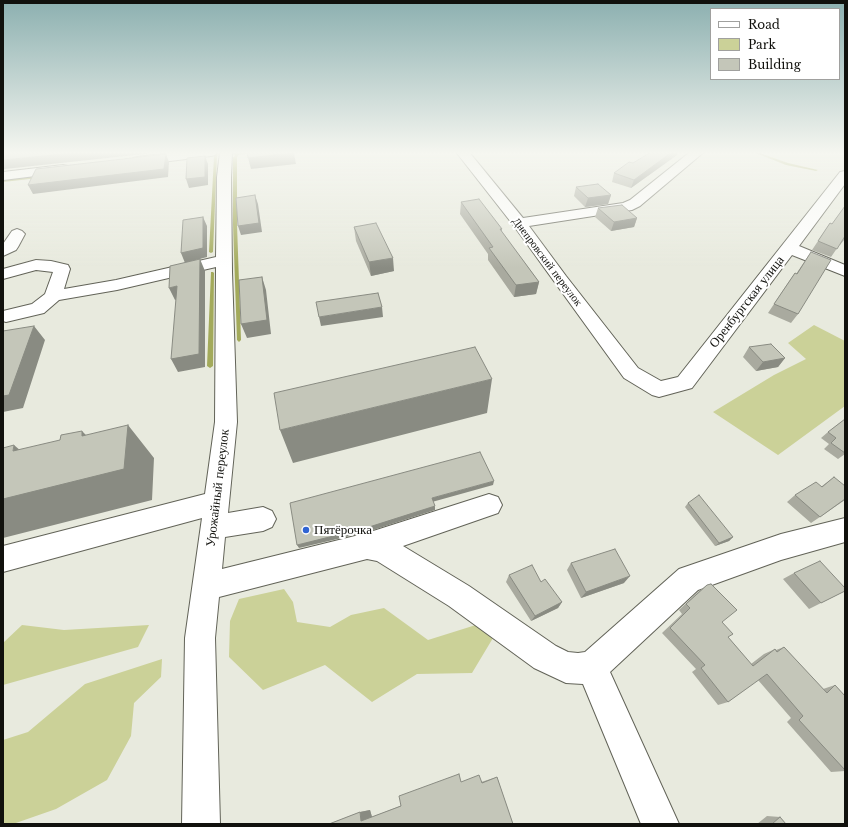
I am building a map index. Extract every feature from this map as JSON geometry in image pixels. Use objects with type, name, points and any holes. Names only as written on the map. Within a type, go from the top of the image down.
[{"type":"street","name":"Урожайный переулок","points":[[196,822],[200,638],[226,422],[224,191]]},
{"type":"street","name":"Днепровский переулок","points":[[493,191],[631,373]]},
{"type":"street","points":[[519,223],[627,207],[635,203],[650,191]]},
{"type":"street","name":"Оренбургская улица","points":[[631,373],[659,389],[685,383],[833,191]]},
{"type":"street","points":[[3,251],[10,248],[17,234]]},
{"type":"street","points":[[789,248],[845,271]]},
{"type":"street","points":[[53,296],[116,285],[224,260]]},
{"type":"street","points":[[3,274],[36,265],[52,266],[62,269],[53,296],[38,309],[6,316]]},
{"type":"street","points":[[206,584],[222,583],[367,546],[489,505]]},
{"type":"street","points":[[3,559],[215,514],[263,519]]},
{"type":"street","points":[[367,546],[382,549],[406,562],[459,596],[545,657],[566,667],[578,669],[592,667],[689,579],[781,547],[845,530]]},
{"type":"street","points":[[592,667],[660,824]]},
{"type":"green space","points":[[814,325],[845,341],[845,406],[778,455],[713,412],[774,375],[806,359],[788,343]]},
{"type":"green space","points":[[284,589],[293,602],[297,622],[330,627],[351,615],[384,608],[428,640],[479,624],[493,638],[472,673],[417,674],[372,702],[325,665],[263,690],[229,657],[230,621],[239,599]]},
{"type":"green space","points":[[22,625],[64,630],[149,625],[138,647],[3,685],[3,643]]},
{"type":"green space","points":[[162,659],[161,677],[134,703],[131,736],[107,780],[56,809],[13,824],[3,824],[3,740],[28,732],[85,684]]},
{"type":"building","points":[[580,191],[606,191],[611,195],[588,198]]},
{"type":"building","points":[[255,195],[259,223],[238,226],[236,198]]},
{"type":"building","points":[[479,199],[539,282],[516,285],[489,248],[493,247],[461,202]]},
{"type":"building","points":[[622,205],[637,218],[614,222],[598,208]]},
{"type":"building","points":[[845,206],[845,236],[837,249],[818,241],[830,223],[832,224]]},
{"type":"building","points":[[203,217],[203,248],[181,253],[183,220]]},
{"type":"building","points":[[376,223],[393,258],[369,262],[354,227]]},
{"type":"building","points":[[811,252],[831,260],[798,314],[774,304],[795,273],[797,274]]},
{"type":"building","points":[[200,259],[199,354],[171,359],[177,286],[169,288],[170,266]]},
{"type":"building","points":[[262,277],[267,320],[241,324],[239,280]]},
{"type":"building","points":[[378,293],[382,307],[319,317],[316,302]]},
{"type":"building","points":[[34,326],[9,395],[3,396],[3,331]]},
{"type":"building","points":[[771,344],[785,358],[763,362],[749,347]]},
{"type":"building","points":[[475,347],[492,379],[280,430],[274,393]]},
{"type":"building","points":[[845,419],[845,453],[831,443],[836,438],[828,432]]},
{"type":"building","points":[[128,425],[124,469],[3,499],[3,448],[14,445],[13,451],[60,440],[61,435],[82,431],[82,436]]},
{"type":"building","points":[[480,452],[494,481],[432,498],[435,506],[366,528],[297,545],[290,503]]},
{"type":"building","points":[[834,477],[845,486],[845,499],[820,517],[795,495],[816,482],[822,487]]},
{"type":"building","points":[[699,495],[733,537],[719,543],[688,503]]},
{"type":"building","points":[[615,549],[630,576],[586,592],[571,563]]},
{"type":"building","points":[[820,561],[845,588],[845,591],[821,603],[794,573]]},
{"type":"building","points":[[532,565],[541,582],[545,579],[562,602],[535,616],[509,575]]},
{"type":"building","points":[[711,584],[737,610],[722,622],[733,634],[728,637],[753,666],[775,649],[777,652],[784,647],[827,693],[835,685],[845,696],[845,770],[799,720],[803,716],[767,674],[728,702],[701,668],[705,665],[670,628],[690,608],[686,604],[707,585]]},
{"type":"building","points":[[459,774],[461,782],[479,775],[482,783],[497,777],[513,824],[329,824],[360,812],[361,821],[401,806],[399,796]]},
{"type":"building","points":[[780,817],[786,824],[772,824]]},
{"type":"waterway","points":[[211,252],[214,191]]},
{"type":"waterway","points":[[235,191],[239,340]]},
{"type":"waterway","points":[[210,366],[212,273]]},
{"type":"place","name":"Пятёрочка","points":[[306,530]]}]
